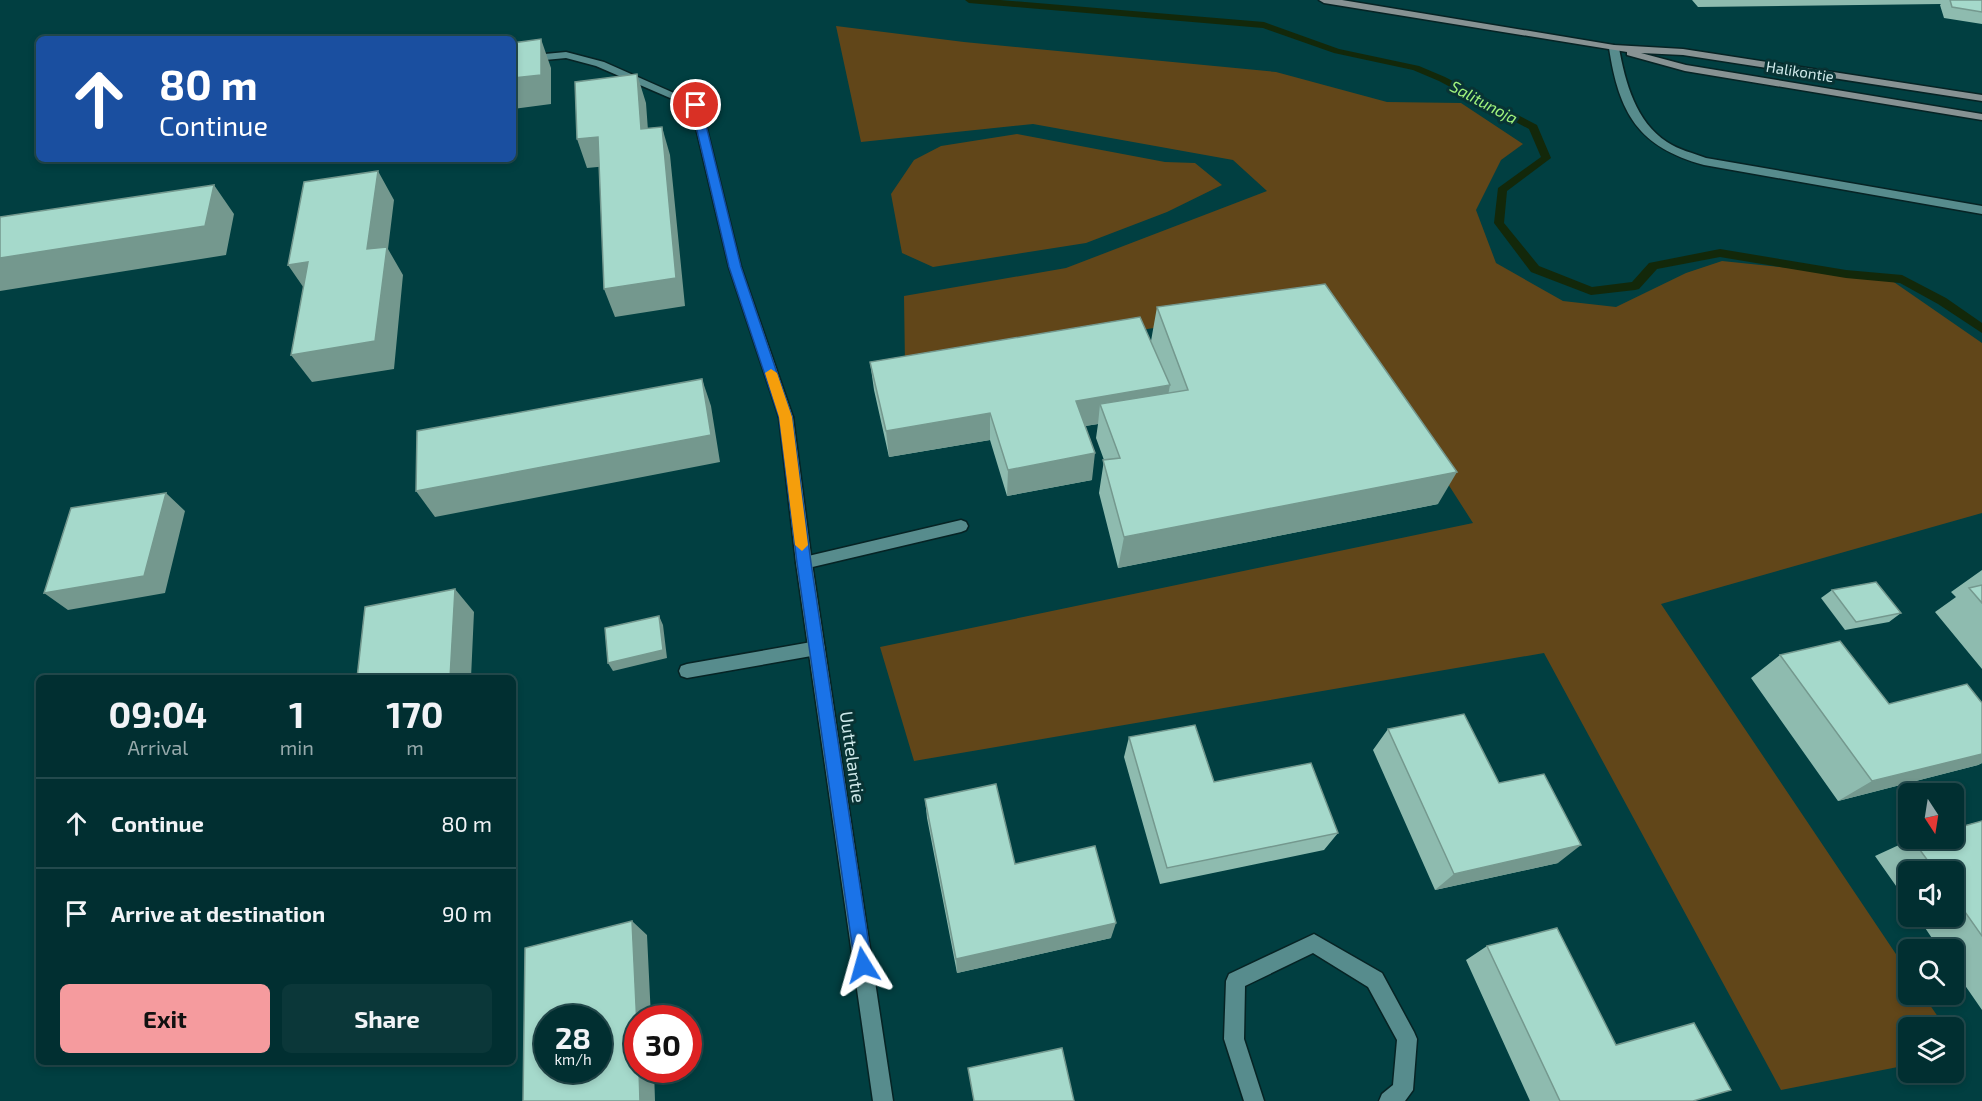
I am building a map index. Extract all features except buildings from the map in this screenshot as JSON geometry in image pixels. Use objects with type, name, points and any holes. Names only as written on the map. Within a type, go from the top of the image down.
[{"type":"main road","name":"Halikontie","points":[[1324,0],[1614,48],[1685,68],[1982,117]]},
{"type":"main road","name":"Halikontie","points":[[1614,48],[1683,51],[1982,98]]},
{"type":"street","points":[[1614,48],[1618,77],[1639,121],[1662,145],[1704,161],[1982,210]]},
{"type":"street","name":"Uuttelantie","points":[[516,60],[566,55],[600,64],[696,105],[735,267],[786,417],[804,563],[883,1101]]},
{"type":"street","points":[[804,563],[961,526]]},
{"type":"street","points":[[687,671],[817,648]]},
{"type":"street","points":[[1254,1101],[1234,1039],[1236,981],[1314,943],[1375,980],[1407,1039],[1403,1090],[1389,1101]]},
{"type":"shaded area","points":[[836,26],[964,42],[1276,72],[1387,102],[1461,103],[1523,144],[1501,160],[1476,210],[1496,263],[1563,301],[1616,307],[1686,273],[1722,261],[1888,278],[1982,343],[1982,513],[1661,604],[1898,957],[1898,1005],[1930,1005],[1938,1017],[1898,1017],[1898,1067],[1781,1090],[1544,653],[914,761],[880,647],[1473,523],[1331,301],[905,366],[904,296],[1066,268],[1267,191],[1233,160],[1033,124],[861,142]]},
{"type":"shaded area","points":[[1017,134],[1165,162],[1195,163],[1222,185],[1167,212],[1086,243],[933,267],[902,253],[891,194],[914,160],[941,146]]},
{"type":"waterway","name":"Salitunoja","points":[[969,0],[1264,25],[1337,51],[1416,68],[1442,79],[1533,127],[1546,158],[1502,190],[1499,223],[1535,269],[1591,291],[1635,286],[1653,266],[1720,253],[1846,274],[1902,279],[1942,301],[1982,329]]},
{"type":"slow traffic","points":[[771,373],[786,417],[802,545]]},
{"type":"route","points":[[696,105],[735,267],[786,417],[804,563],[863,965]]}]
